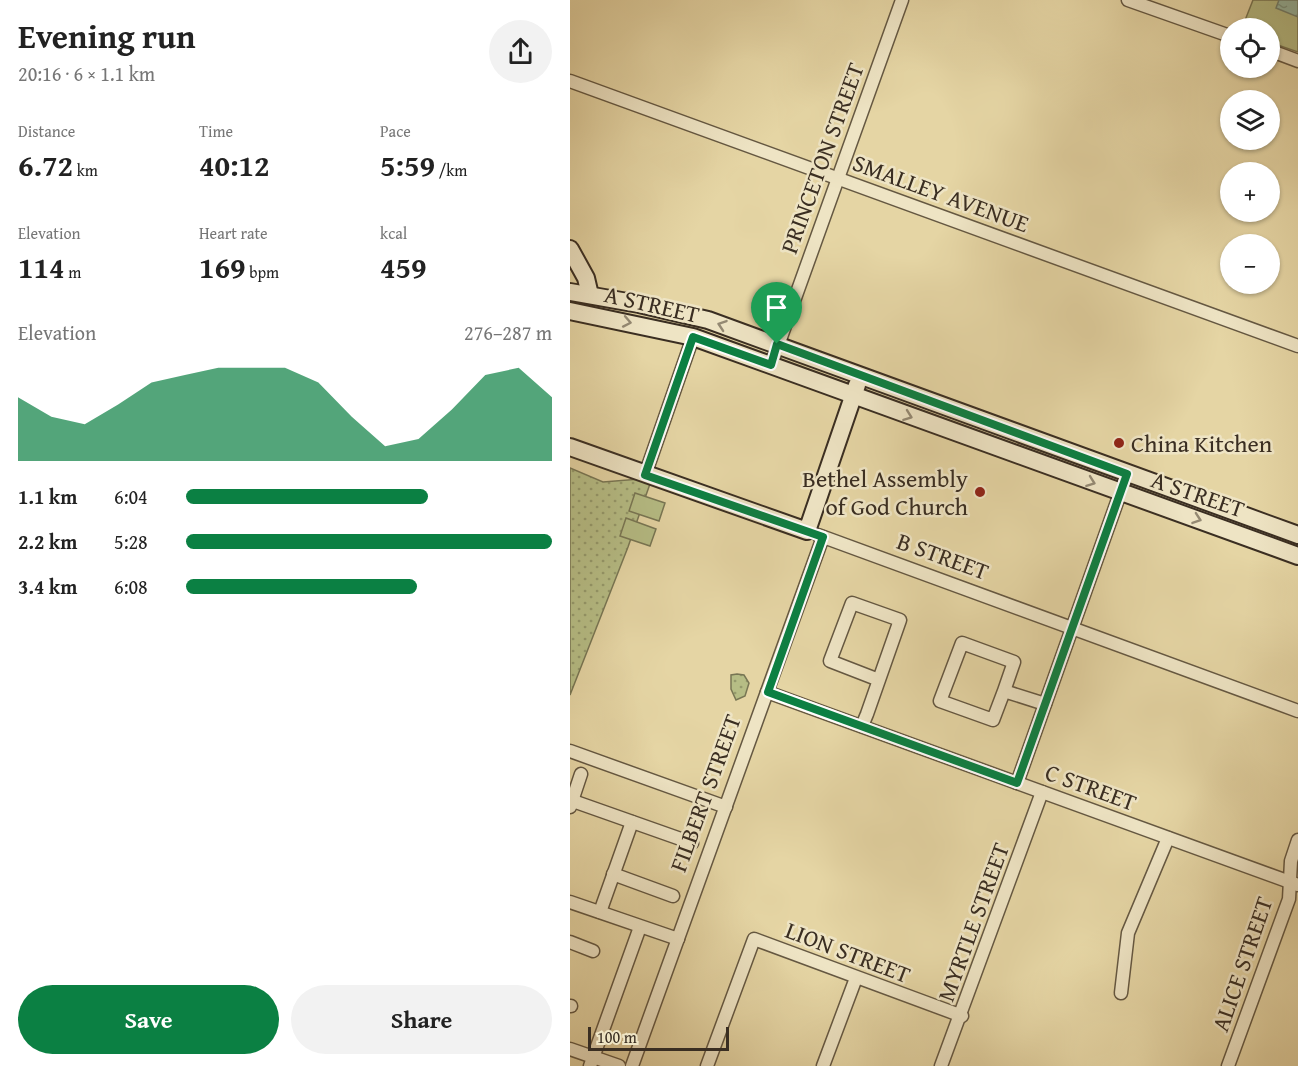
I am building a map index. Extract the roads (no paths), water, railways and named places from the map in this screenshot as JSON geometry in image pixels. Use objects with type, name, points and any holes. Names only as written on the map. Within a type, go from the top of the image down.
[{"type":"main road","name":"A STREET","points":[[572,261],[586,278],[590,295]]},
{"type":"main road","name":"A STREET","points":[[570,292],[708,320],[1298,535]]},
{"type":"main road","name":"A STREET","points":[[570,310],[693,337],[1298,556]]},
{"type":"main road","name":"FILBERT STREET","points":[[815,534],[860,376]]},
{"type":"main road","name":"B STREET","points":[[570,447],[815,534]]},
{"type":"street","name":"PRINCETON STREET","points":[[771,365],[902,0]]},
{"type":"street","points":[[1128,0],[1220,32]]},
{"type":"street","points":[[1280,54],[1298,61]]},
{"type":"street","name":"SMALLEY AVENUE","points":[[570,81],[1298,346]]},
{"type":"street","points":[[645,475],[693,337]]},
{"type":"street","points":[[1017,783],[1127,474]]},
{"type":"street","name":"B STREET","points":[[815,534],[1071,630],[1298,711]]},
{"type":"street","name":"FILBERT STREET","points":[[632,1066],[726,807],[734,778],[768,692],[815,534]]},
{"type":"street","points":[[862,726],[879,680],[900,620],[852,603],[831,661],[879,680]]},
{"type":"street","points":[[962,643],[1014,662],[1004,691],[993,720],[940,701],[962,643]]},
{"type":"street","points":[[1004,691],[1045,704]]},
{"type":"street","name":"C STREET","points":[[768,692],[1294,883]]},
{"type":"street","points":[[570,751],[726,807]]},
{"type":"street","points":[[581,774],[571,805],[632,822],[692,843]]},
{"type":"street","name":"MYRTLE STREET","points":[[941,1066],[962,1016],[1042,792]]},
{"type":"street","points":[[600,912],[632,822]]},
{"type":"street","points":[[1121,993],[1128,933],[1168,838]]},
{"type":"street","name":"ALICE STREET","points":[[1228,1066],[1294,883],[1291,861],[1298,840]]},
{"type":"street","points":[[613,874],[673,896]]},
{"type":"street","points":[[570,902],[678,939]]},
{"type":"street","points":[[591,1061],[640,927]]},
{"type":"street","name":"LION STREET","points":[[707,1066],[754,939],[962,1016]]},
{"type":"street","points":[[570,942],[593,951]]},
{"type":"street","points":[[823,1066],[856,978]]},
{"type":"street","points":[[570,1049],[591,1061],[619,1066]]},
{"type":"water","points":[[1279,0],[1298,0],[1298,17],[1276,8]]},
{"type":"place","name":"China Kitchen","points":[[1119,443]]},
{"type":"place","name":"Bethel Assembly of God Church","points":[[980,492]]}]
